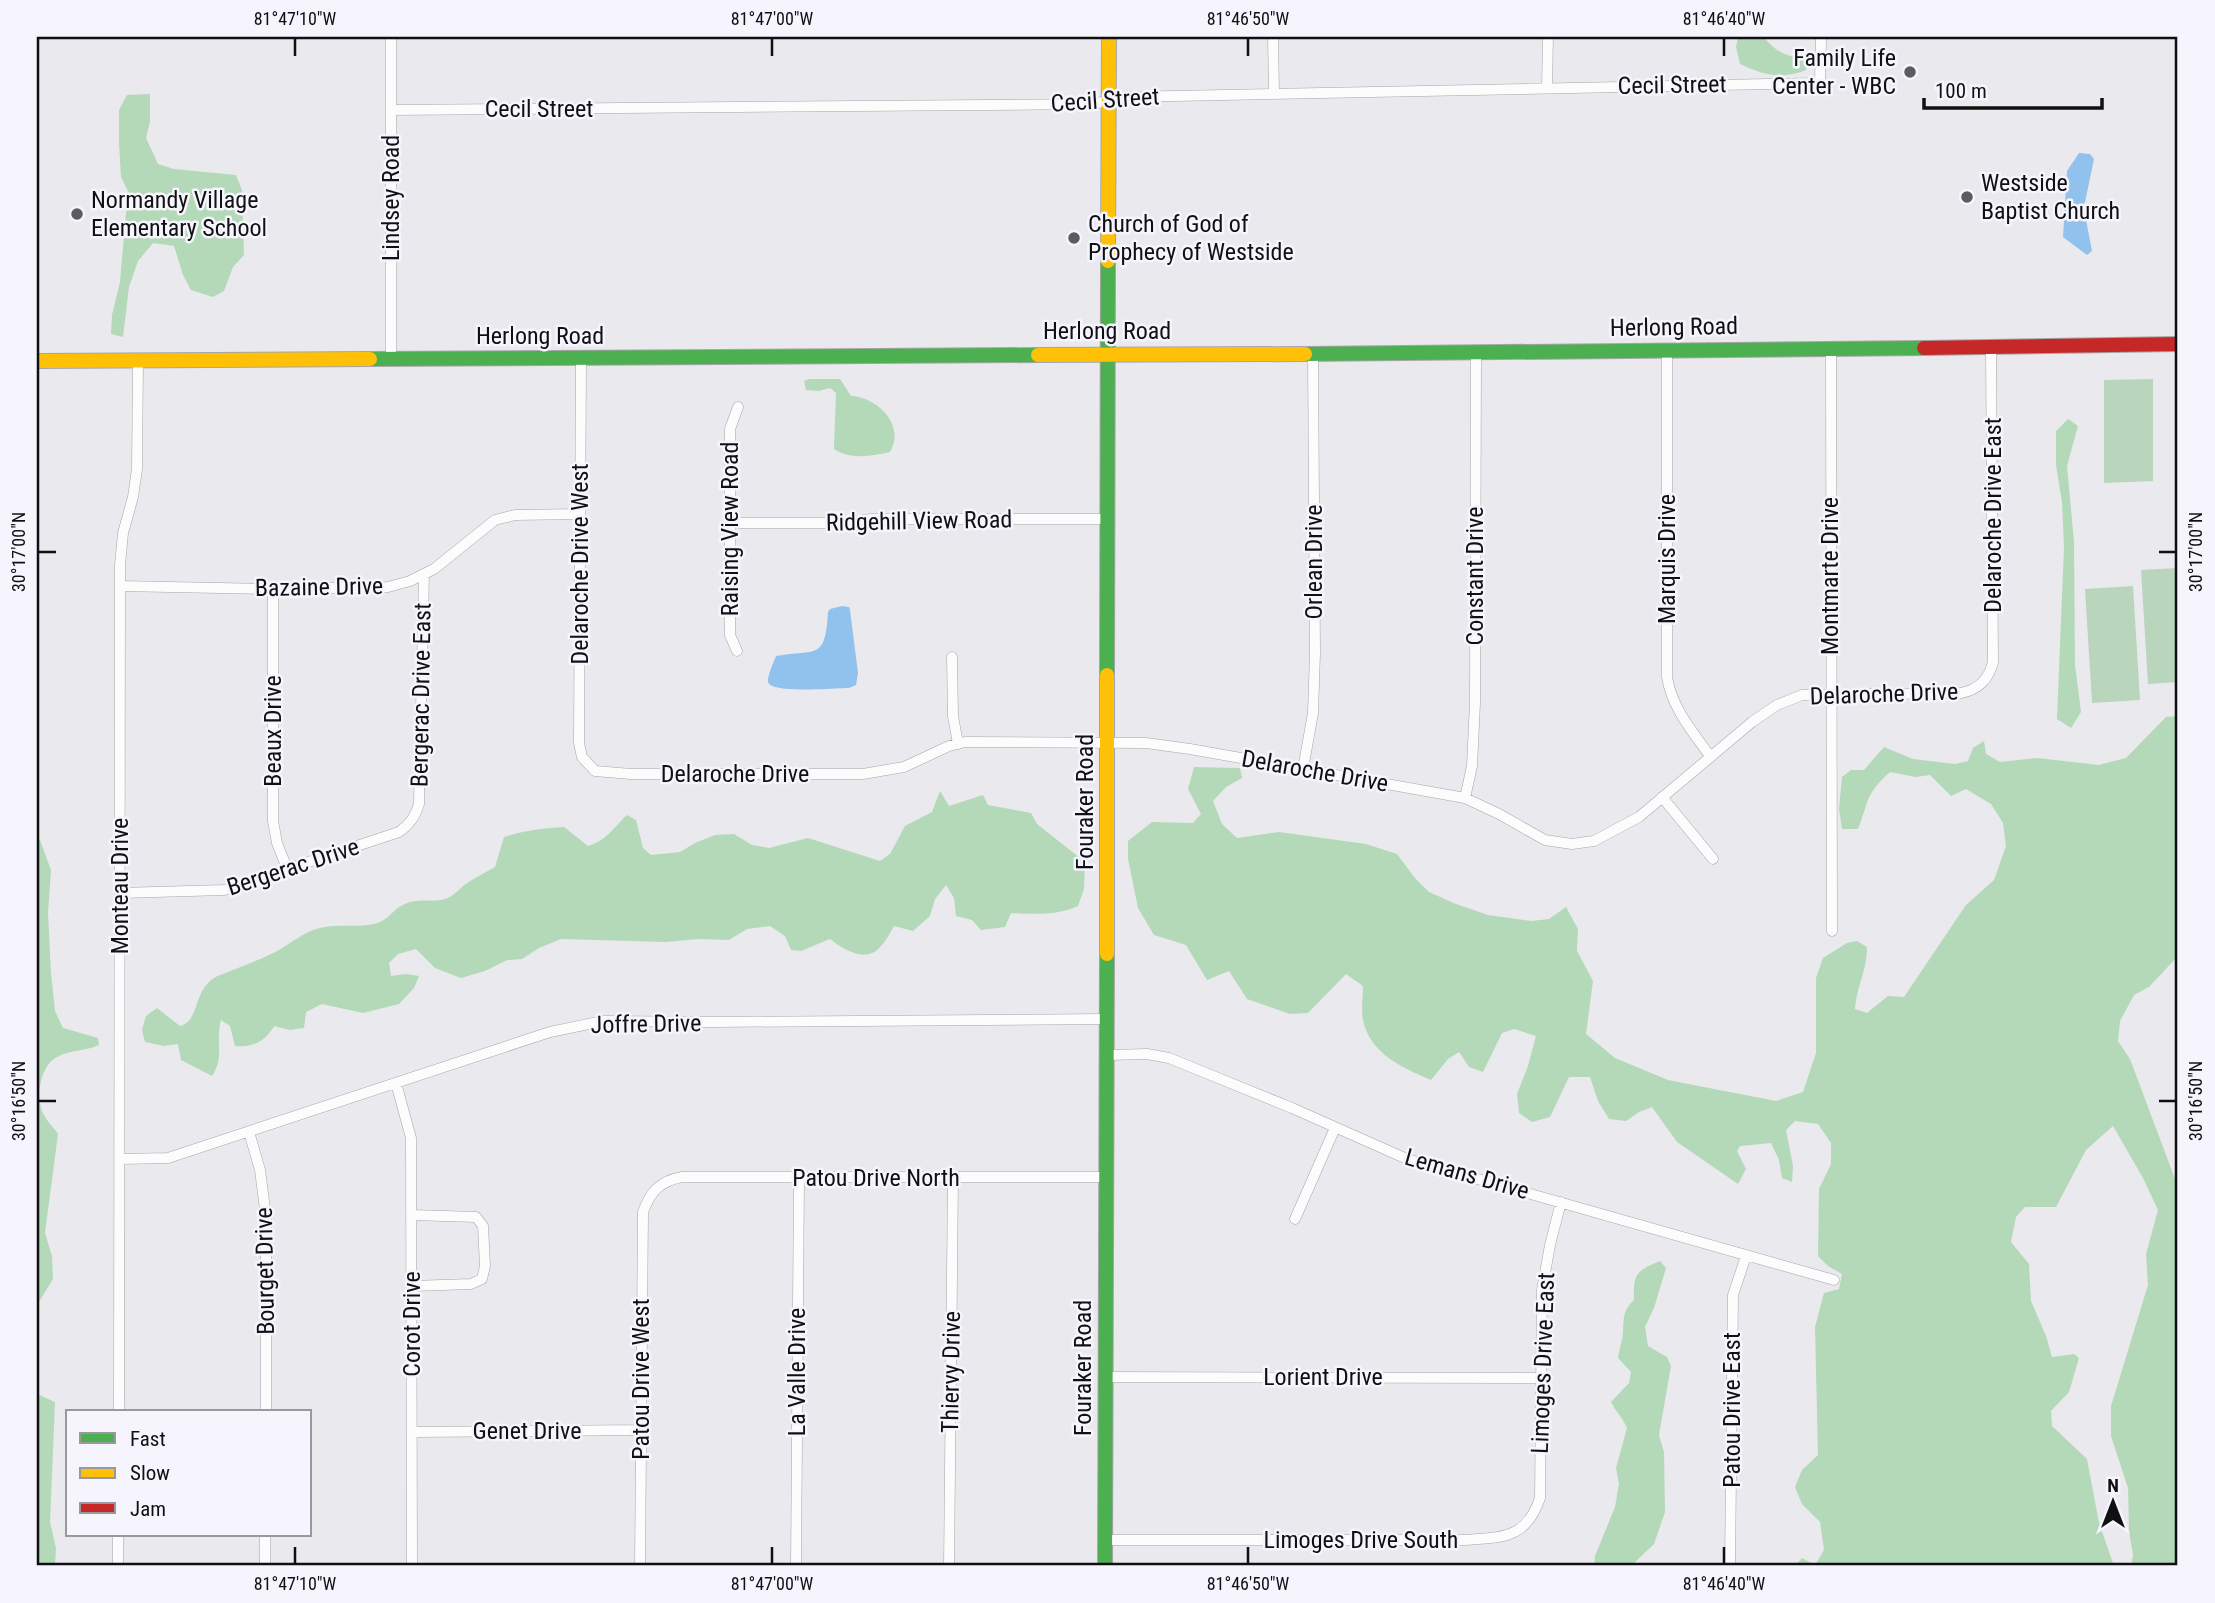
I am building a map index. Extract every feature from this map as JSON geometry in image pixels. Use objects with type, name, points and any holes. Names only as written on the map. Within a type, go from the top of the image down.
[{"type":"street","name":"Lindsey Road","points":[[391,37],[391,360]]},
{"type":"street","name":"Fouraker Road","points":[[1105,1566],[1109,37]]},
{"type":"street","points":[[1273,37],[1274,93]]},
{"type":"street","points":[[1547,88],[1548,37]]},
{"type":"street","name":"Cecil Street","points":[[391,110],[1093,104],[1126,97],[1820,83],[1821,37]]},
{"type":"street","name":"Herlong Road","points":[[37,361],[1476,353],[2178,344]]},
{"type":"street","name":"Montmarte Drive","points":[[1831,348],[1832,931]]},
{"type":"street","name":"Delaroche Drive East","points":[[1985,681],[1993,662],[1991,348]]},
{"type":"street","name":"Marquis Drive","points":[[1667,349],[1667,677],[1679,713],[1710,757]]},
{"type":"street","name":"Constant Drive","points":[[1465,798],[1472,766],[1475,703],[1476,353]]},
{"type":"street","name":"Orlean Drive","points":[[1303,769],[1313,713],[1314,689],[1313,354]]},
{"type":"street","name":"Delaroche Drive West","points":[[580,359],[579,743],[582,757],[589,767]]},
{"type":"street","name":"Monteau Drive","points":[[119,1410],[120,586],[123,533],[137,470],[138,362]]},
{"type":"street","name":"Raising View Road","points":[[737,651],[730,635],[730,429],[738,407]]},
{"type":"street","name":"Bazaine Drive","points":[[120,586],[273,589],[377,588],[400,585],[424,575],[495,520],[514,515],[580,514]]},
{"type":"street","name":"Ridgehill View Road","points":[[730,523],[843,523],[872,519],[1108,519]]},
{"type":"street","name":"Bergerac Drive East","points":[[416,815],[419,804],[424,575]]},
{"type":"street","name":"Beaux Drive","points":[[273,589],[273,821],[276,843],[288,871]]},
{"type":"street","points":[[952,657],[953,716],[958,744]]},
{"type":"street","name":"Delaroche Drive","points":[[589,767],[595,771],[631,775],[863,774],[904,767],[958,744],[1157,745],[1465,798],[1537,836],[1558,843],[1572,844],[1603,839],[1639,817],[1752,722],[1777,705],[1802,695],[1961,693],[1968,692],[1985,681]]},
{"type":"street","points":[[1662,797],[1713,859]]},
{"type":"street","name":"Bergerac Drive","points":[[120,893],[224,890],[399,832],[416,815]]},
{"type":"street","name":"Joffre Drive","points":[[120,1159],[168,1158],[550,1032],[603,1021],[1108,1019]]},
{"type":"street","name":"Lemans Drive","points":[[1108,1055],[1147,1054],[1169,1058],[1407,1159],[1834,1280]]},
{"type":"street","name":"Corot Drive","points":[[396,1083],[411,1138],[412,1566]]},
{"type":"street","points":[[1295,1219],[1335,1128]]},
{"type":"street","name":"Bourget Drive","points":[[249,1132],[260,1170],[266,1217],[266,1410]]},
{"type":"street","name":"Patou Drive North","points":[[651,1193],[667,1181],[682,1177],[1106,1177]]},
{"type":"street","name":"La Valle Drive","points":[[796,1566],[799,1178]]},
{"type":"street","name":"Thiervy Drive","points":[[949,1566],[953,1178]]},
{"type":"street","name":"Patou Drive West","points":[[640,1566],[643,1212],[651,1193]]},
{"type":"street","name":"Limoges Drive East","points":[[1528,1522],[1539,1498],[1542,1290],[1561,1202]]},
{"type":"street","points":[[412,1215],[476,1217],[483,1226],[485,1266],[482,1279],[471,1284],[412,1286]]},
{"type":"street","name":"Patou Drive East","points":[[1730,1566],[1733,1295],[1746,1256]]},
{"type":"street","name":"Lorient Drive","points":[[1105,1377],[1540,1378]]},
{"type":"street","name":"Genet Drive","points":[[413,1432],[641,1430]]},
{"type":"street","name":"Limoges Drive South","points":[[1106,1540],[1464,1540],[1506,1536],[1528,1522]]},
{"type":"street","points":[[118,1536],[118,1566]]},
{"type":"street","points":[[265,1536],[265,1566]]},
{"type":"green space","points":[[1738,37],[1764,37],[1782,53],[1807,57],[1806,70],[1788,75],[1772,75],[1740,64],[1736,47]]},
{"type":"green space","points":[[150,94],[150,122],[146,138],[158,164],[174,169],[236,175],[242,190],[244,255],[233,267],[224,291],[213,297],[191,290],[174,246],[153,243],[138,261],[129,287],[123,337],[111,334],[112,315],[120,282],[128,191],[121,177],[119,110],[127,95]]},
{"type":"green space","points":[[840,379],[851,396],[870,401],[879,407],[892,423],[894,442],[890,452],[854,456],[834,449],[836,393],[830,388],[806,390],[804,381]]},
{"type":"green space","points":[[2153,379],[2153,481],[2104,483],[2104,380]]},
{"type":"green space","points":[[2068,419],[2078,426],[2067,466],[2074,542],[2075,665],[2081,712],[2071,728],[2057,719],[2064,547],[2062,502],[2056,465],[2056,431]]},
{"type":"green space","points":[[2178,568],[2178,682],[2148,684],[2141,570]]},
{"type":"green space","points":[[2133,586],[2140,700],[2092,703],[2085,589]]},
{"type":"green space","points":[[2178,716],[2178,956],[2149,987],[2134,995],[2120,1021],[2118,1041],[2130,1059],[2178,1187],[2178,1566],[2131,1566],[2133,1555],[2129,1531],[2128,1488],[2111,1436],[2111,1406],[2148,1285],[2146,1254],[2158,1210],[2113,1126],[2086,1150],[2056,1207],[2025,1207],[2016,1217],[2011,1242],[2029,1264],[2031,1301],[2052,1357],[2074,1354],[2079,1358],[2069,1392],[2051,1411],[2052,1426],[2087,1459],[2099,1523],[2114,1566],[1795,1566],[1802,1558],[1815,1565],[1824,1550],[1820,1522],[1802,1504],[1795,1487],[1802,1470],[1818,1455],[1815,1327],[1824,1293],[1839,1289],[1842,1274],[1818,1256],[1819,1189],[1831,1164],[1831,1143],[1818,1124],[1795,1121],[1786,1130],[1793,1166],[1792,1182],[1782,1178],[1779,1160],[1771,1143],[1740,1146],[1737,1151],[1746,1169],[1738,1184],[1677,1142],[1652,1107],[1626,1121],[1609,1119],[1598,1101],[1590,1077],[1569,1077],[1550,1117],[1532,1122],[1519,1113],[1517,1094],[1536,1036],[1514,1029],[1502,1033],[1483,1072],[1469,1067],[1459,1052],[1448,1059],[1431,1080],[1399,1065],[1380,1051],[1367,1032],[1363,1020],[1363,986],[1346,974],[1308,1013],[1290,1014],[1247,999],[1229,971],[1207,980],[1186,945],[1154,935],[1138,908],[1128,859],[1128,841],[1152,822],[1193,823],[1201,814],[1188,789],[1194,767],[1240,768],[1242,778],[1226,787],[1213,801],[1222,824],[1237,838],[1279,832],[1366,844],[1397,854],[1429,892],[1488,915],[1531,921],[1549,919],[1566,907],[1578,929],[1577,951],[1593,981],[1586,1034],[1615,1058],[1668,1080],[1776,1101],[1803,1092],[1816,1053],[1816,978],[1823,958],[1847,943],[1857,941],[1867,947],[1855,1009],[1867,1013],[1888,996],[1904,997],[1966,905],[1994,880],[2006,846],[2003,823],[1991,804],[1966,789],[1951,796],[1930,775],[1916,777],[1890,772],[1872,793],[1858,829],[1842,829],[1839,809],[1842,777],[1851,770],[1864,770],[1884,747],[1913,759],[1955,764],[1968,761],[1973,748],[1984,741],[1986,754],[2000,762],[2037,758],[2099,765],[2126,758],[2166,717]]},
{"type":"green space","points":[[940,791],[949,806],[983,795],[988,805],[1031,813],[1037,824],[1085,862],[1084,889],[1078,906],[1053,913],[1011,913],[1005,927],[981,930],[972,920],[956,916],[954,898],[946,885],[935,899],[930,916],[913,931],[894,926],[885,942],[875,951],[862,955],[849,951],[830,939],[801,951],[791,950],[785,936],[770,926],[747,929],[729,940],[666,942],[561,939],[522,959],[507,960],[485,971],[461,978],[435,968],[416,949],[398,954],[389,963],[391,976],[419,976],[414,988],[399,1004],[363,1013],[322,1004],[306,1012],[304,1028],[290,1030],[274,1026],[263,1039],[247,1046],[235,1046],[230,1026],[221,1020],[219,1056],[212,1076],[181,1060],[178,1044],[164,1046],[145,1042],[142,1030],[146,1016],[157,1008],[180,1026],[187,1023],[200,995],[211,980],[272,954],[306,933],[331,926],[374,924],[410,902],[449,897],[495,867],[504,837],[533,830],[564,827],[588,846],[605,837],[627,815],[636,820],[643,848],[651,855],[680,852],[715,835],[734,834],[752,845],[769,848],[808,838],[880,861],[890,854],[905,826],[932,812]]},
{"type":"green space","points":[[37,840],[40,840],[51,870],[48,913],[55,1011],[63,1028],[98,1038],[99,1045],[57,1057],[47,1066],[41,1081],[42,1111],[58,1134],[45,1233],[52,1256],[53,1279],[37,1305]]},
{"type":"green space","points":[[1660,1261],[1666,1268],[1654,1308],[1645,1327],[1648,1346],[1667,1357],[1671,1366],[1659,1435],[1664,1452],[1665,1512],[1654,1544],[1631,1566],[1594,1566],[1595,1556],[1615,1507],[1619,1484],[1616,1468],[1627,1428],[1611,1402],[1629,1383],[1631,1372],[1618,1358],[1624,1315],[1634,1300],[1634,1284],[1638,1274]]},
{"type":"green space","points":[[37,1394],[55,1402],[50,1522],[56,1548],[55,1566],[37,1566]]},
{"type":"water","points":[[2079,153],[2090,154],[2094,159],[2082,207],[2082,217],[2086,220],[2092,251],[2087,255],[2063,237],[2067,171]]},
{"type":"water","points":[[842,606],[849,607],[850,610],[858,673],[856,685],[849,688],[805,690],[772,686],[768,680],[776,656],[816,650],[824,639],[828,612]]},
{"type":"traffic: fast","points":[[1107,675],[1108,261]]},
{"type":"traffic: fast","points":[[1305,354],[1924,348]]},
{"type":"traffic: fast","points":[[370,359],[1038,355]]},
{"type":"traffic: fast","points":[[1105,1566],[1107,954]]},
{"type":"traffic: slow","points":[[1108,261],[1109,37]]},
{"type":"traffic: slow","points":[[1038,355],[1305,354]]},
{"type":"traffic: slow","points":[[37,361],[370,359]]},
{"type":"traffic: slow","points":[[1107,675],[1107,954]]},
{"type":"traffic: jam","points":[[1924,348],[2178,344]]},
{"type":"place","name":"Family Life Center - WBC","points":[[1910,72]]},
{"type":"place","name":"Westside Baptist Church","points":[[1967,197]]},
{"type":"place","name":"Normandy Village Elementary School","points":[[77,214]]},
{"type":"place","name":"Church of God of Prophecy of Westside","points":[[1074,238]]}]
